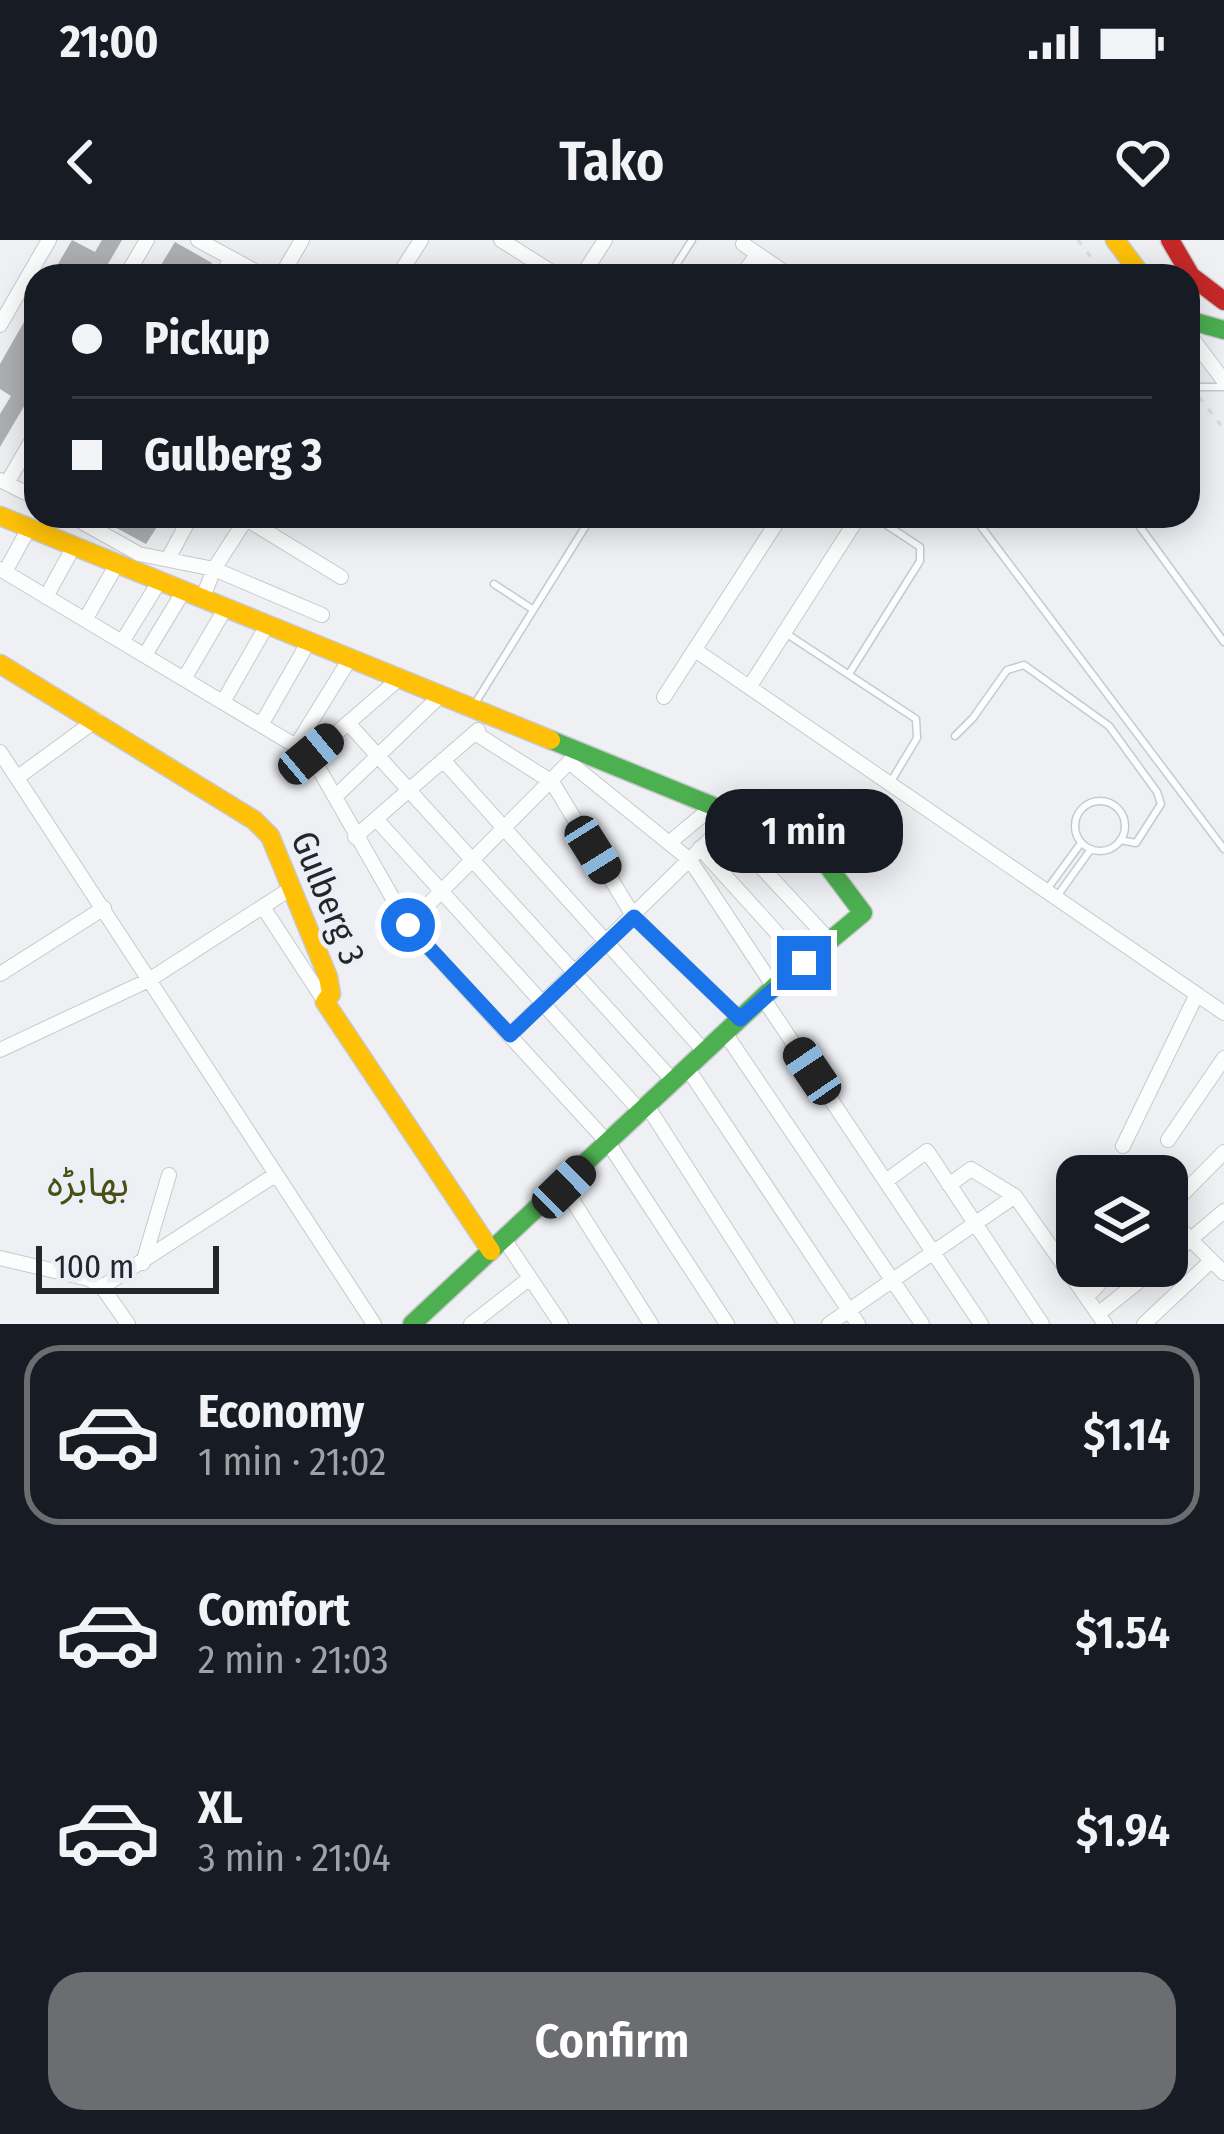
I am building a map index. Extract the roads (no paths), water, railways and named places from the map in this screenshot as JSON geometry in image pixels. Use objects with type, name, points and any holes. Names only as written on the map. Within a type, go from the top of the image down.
[{"type":"street","points":[[198,240],[241,264]]},
{"type":"street","points":[[501,240],[539,264]]},
{"type":"street","points":[[742,244],[772,264]]},
{"type":"street","points":[[750,264],[757,254]]},
{"type":"street","points":[[228,264],[231,259]]},
{"type":"street","points":[[0,325],[24,283]]},
{"type":"street","points":[[1200,349],[1224,384]]},
{"type":"street","points":[[3,482],[24,451]]},
{"type":"street","points":[[727,1324],[609,1144],[408,925],[311,754],[2,571],[29,528],[482,712],[574,757],[711,808],[729,821],[831,942]]},
{"type":"street","points":[[96,528],[139,554],[214,569],[322,615]]},
{"type":"street","points":[[168,559],[185,528]]},
{"type":"street","points":[[202,600],[214,569],[240,528]]},
{"type":"street","points":[[264,528],[341,578]]},
{"type":"street","points":[[664,698],[773,528]]},
{"type":"street","points":[[750,686],[852,528]]},
{"type":"street","points":[[46,597],[74,546]]},
{"type":"street","points":[[85,620],[117,564]]},
{"type":"street","points":[[122,642],[158,582]]},
{"type":"street","points":[[145,656],[183,592]]},
{"type":"street","points":[[184,679],[225,609]]},
{"type":"street","points":[[223,702],[267,625]]},
{"type":"street","points":[[261,724],[309,641]]},
{"type":"street","points":[[694,650],[1224,1013]]},
{"type":"street","points":[[296,746],[351,657]]},
{"type":"street","name":"Gulberg 3","points":[[0,664],[254,820],[279,852],[328,977],[331,994],[325,1002],[497,1245]]},
{"type":"street","points":[[311,754],[400,678]]},
{"type":"street","points":[[335,797],[441,695]]},
{"type":"street","points":[[355,837],[475,734],[482,712]]},
{"type":"street","points":[[18,777],[96,720]]},
{"type":"street","points":[[348,723],[575,973],[681,1075],[854,1317]]},
{"type":"street","points":[[475,734],[552,782],[634,917],[733,1026],[922,1324]]},
{"type":"street","points":[[0,752],[374,1324]]},
{"type":"street","points":[[408,925],[574,757]]},
{"type":"street","points":[[574,757],[669,843],[695,854],[804,963]]},
{"type":"street","points":[[443,760],[705,1052]]},
{"type":"street","points":[[669,843],[711,808]]},
{"type":"street","points":[[376,819],[645,1110],[787,1324]]},
{"type":"street","points":[[510,1035],[729,821]]},
{"type":"street","points":[[425,1319],[497,1245],[733,1026],[863,913],[827,865],[778,832],[729,821]]},
{"type":"street","points":[[695,854],[769,993],[981,1324]]},
{"type":"street","points":[[0,1050],[149,980],[290,889]]},
{"type":"street","points":[[0,974],[104,908]]},
{"type":"street","points":[[263,908],[325,1002]]},
{"type":"street","points":[[1123,1146],[1197,994]]},
{"type":"street","points":[[1168,1140],[1224,1058]]},
{"type":"street","points":[[886,1181],[927,1151],[1042,1324]]},
{"type":"street","points":[[1188,1191],[1224,1152]]},
{"type":"street","points":[[949,1185],[971,1169],[1015,1196],[1056,1253]]},
{"type":"street","points":[[143,1263],[169,1174]]},
{"type":"street","points":[[102,1286],[275,1175]]},
{"type":"street","points":[[564,1187],[651,1324]]},
{"type":"street","points":[[829,1324],[854,1317],[892,1280],[1015,1196]]},
{"type":"street","points":[[1190,1240],[1224,1211]]},
{"type":"street","points":[[1188,1238],[1224,1273]]},
{"type":"street","points":[[497,1245],[530,1278],[561,1324]]},
{"type":"street","points":[[0,1258],[102,1286],[128,1324]]},
{"type":"street","points":[[1144,1324],[1211,1261]]},
{"type":"street","points":[[471,1324],[530,1278]]},
{"type":"street","points":[[1080,1287],[1101,1319],[1135,1287]]},
{"type":"street","points":[[1087,1297],[1096,1287]]},
{"type":"street","points":[[490,1309],[499,1324]]},
{"type":"lane","points":[[482,712],[532,609],[584,528]]},
{"type":"lane","points":[[848,674],[920,561],[920,547],[891,528]]},
{"type":"lane","points":[[982,528],[1224,849]]},
{"type":"lane","points":[[1141,528],[1224,642]]},
{"type":"lane","points":[[494,584],[532,609]]},
{"type":"lane","points":[[784,632],[916,719],[917,738],[890,784]]},
{"type":"lane","points":[[955,736],[1007,670],[1024,665],[1108,726],[1157,792],[1161,804],[1136,843],[1120,839]]},
{"type":"lane","points":[[1107,802],[1121,813],[1124,831],[1120,839],[1107,849],[1091,849],[1082,843],[1075,826],[1089,803],[1107,802]]},
{"type":"lane","points":[[1051,894],[1082,843]]},
{"type":"lane","points":[[1051,894],[1091,849]]},
{"type":"district","name":"بھابڑہ","points":[[88,1183]]}]
